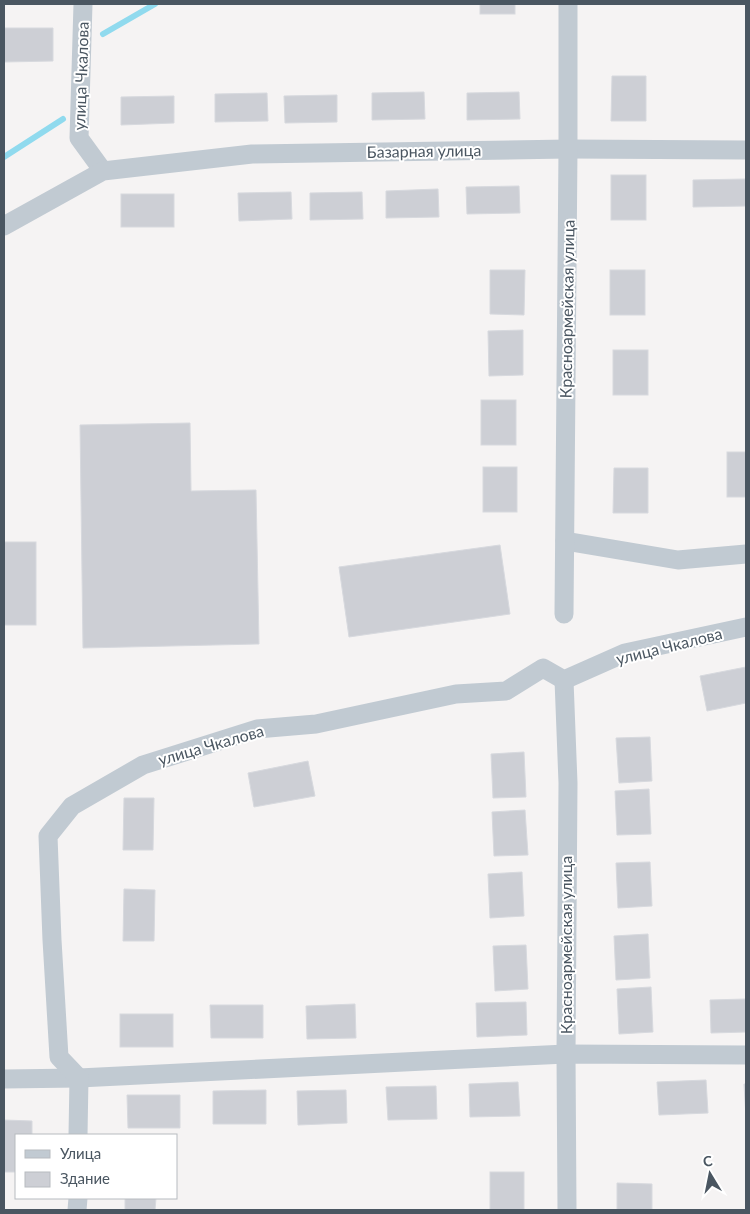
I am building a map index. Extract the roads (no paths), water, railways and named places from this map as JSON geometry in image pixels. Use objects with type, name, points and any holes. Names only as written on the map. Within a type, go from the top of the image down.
[{"type":"street","name":"улица Чкалова","points":[[83,4],[79,138],[103,171]]},
{"type":"street","name":"Красноармейская улица","points":[[564,614],[568,4]]},
{"type":"street","name":"Базарная улица","points":[[103,171],[252,154],[568,149],[746,150]]},
{"type":"street","points":[[4,226],[103,171]]},
{"type":"street","points":[[565,541],[678,560],[746,554]]},
{"type":"street","name":"улица Чкалова","points":[[79,1078],[59,1057],[48,836],[72,806],[143,765],[257,729],[316,724],[456,694],[506,691],[542,668],[564,680],[625,653],[746,628]]},
{"type":"street","name":"Красноармейская улица","points":[[564,680],[568,783],[567,1210]]},
{"type":"street","points":[[4,1079],[79,1078],[566,1054],[746,1055]]},
{"type":"street","points":[[78,1134],[79,1078]]},
{"type":"waterway","points":[[103,34],[155,4]]},
{"type":"waterway","points":[[4,157],[63,119]]}]
